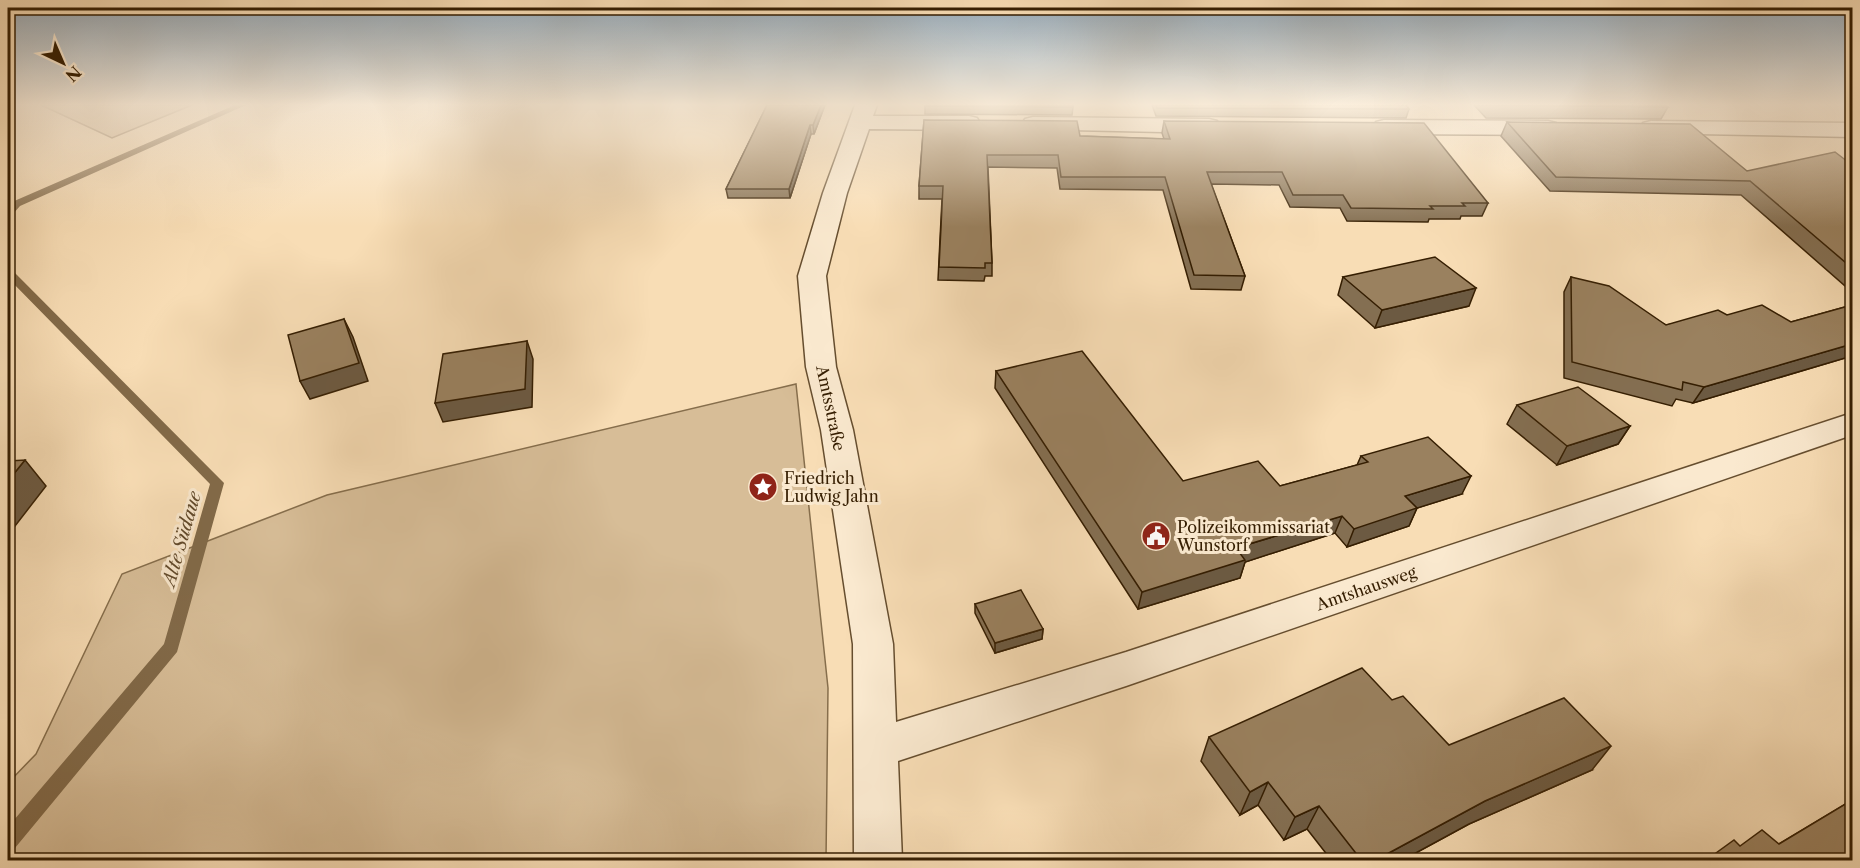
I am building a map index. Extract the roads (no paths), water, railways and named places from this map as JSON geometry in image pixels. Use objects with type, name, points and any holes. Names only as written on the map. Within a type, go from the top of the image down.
[{"type":"street","name":"Amtsstraße","points":[[852,146],[835,193],[812,276],[821,367],[837,430],[873,644],[878,861]]},
{"type":"street","points":[[1816,146],[1824,151]]},
{"type":"street","name":"Amtshausweg","points":[[877,748],[1126,669],[1852,424]]},
{"type":"waterway","name":"Alte Südaue","points":[[8,213],[16,204],[150,146]]},
{"type":"waterway","name":"Alte Südaue","points":[[8,272],[217,483],[171,647],[8,841]]},
{"type":"place","name":"Friedrich Ludwig Jahn","points":[[763,487]]},
{"type":"place","name":"Polizeikommissariat Wunstorf","points":[[1156,536]]}]
